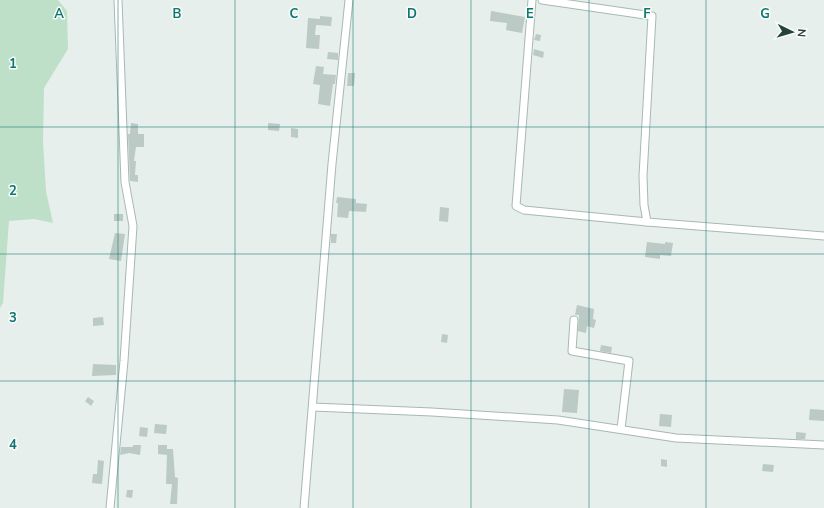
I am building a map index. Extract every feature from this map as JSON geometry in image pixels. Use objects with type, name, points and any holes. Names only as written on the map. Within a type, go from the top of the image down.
[{"type":"street","points":[[110,508],[124,361],[132,226],[125,182],[118,0]]},
{"type":"street","points":[[304,508],[332,164],[349,0]]},
{"type":"street","points":[[532,0],[516,206],[524,210],[647,222],[824,236]]},
{"type":"street","points":[[542,0],[652,16],[643,176],[644,205],[647,222]]},
{"type":"street","points":[[574,320],[572,351],[629,361],[621,430]]},
{"type":"street","points":[[313,407],[432,412],[558,420],[676,438],[824,445]]},
{"type":"green space","points":[[0,0],[58,0],[67,11],[68,49],[44,88],[43,142],[46,191],[53,223],[34,219],[9,221],[3,303],[0,308]]},
{"type":"building","points":[[491,11],[525,17],[522,33],[506,30],[507,23],[490,21]]},
{"type":"building","points":[[320,16],[332,17],[331,26],[316,25],[315,35],[320,35],[319,49],[306,48],[308,18],[320,19]]},
{"type":"building","points":[[536,34],[541,35],[540,41],[534,40]]},
{"type":"building","points":[[534,49],[544,52],[543,58],[533,55]]},
{"type":"building","points":[[328,52],[338,53],[338,60],[327,59]]},
{"type":"building","points":[[316,66],[324,67],[323,74],[336,75],[335,84],[333,84],[330,106],[318,104],[320,85],[313,84]]},
{"type":"building","points":[[348,73],[355,73],[354,86],[347,86]]},
{"type":"building","points":[[131,123],[138,124],[138,134],[144,134],[144,147],[136,147],[134,161],[136,161],[135,175],[138,175],[138,182],[130,181],[128,134],[130,134]]},
{"type":"building","points":[[268,123],[280,124],[279,131],[268,130]]},
{"type":"building","points":[[291,128],[298,129],[298,138],[291,137]]},
{"type":"building","points":[[337,197],[356,199],[356,203],[367,204],[366,212],[349,211],[348,218],[337,217]]},
{"type":"building","points":[[440,207],[449,208],[448,222],[439,221]]},
{"type":"building","points":[[114,214],[123,214],[123,221],[114,221]]},
{"type":"building","points":[[115,233],[125,234],[121,261],[109,259]]},
{"type":"building","points":[[331,234],[337,234],[336,243],[331,243]]},
{"type":"building","points":[[647,242],[665,244],[665,242],[673,243],[671,256],[660,255],[660,259],[645,257]]},
{"type":"building","points":[[577,305],[594,309],[593,319],[596,320],[594,328],[587,326],[586,333],[578,331],[579,315],[575,315]]},
{"type":"building","points":[[103,317],[104,325],[93,326],[93,318]]},
{"type":"building","points":[[442,334],[448,335],[447,343],[441,342]]},
{"type":"building","points":[[601,345],[612,347],[611,353],[600,351]]},
{"type":"building","points":[[93,364],[116,365],[116,375],[92,376]]},
{"type":"building","points":[[564,389],[579,390],[577,413],[562,412]]},
{"type":"building","points":[[88,397],[94,401],[91,406],[85,401]]},
{"type":"building","points":[[810,409],[824,410],[824,421],[809,420]]},
{"type":"building","points":[[660,414],[672,415],[671,427],[659,426]]},
{"type":"building","points":[[155,424],[167,425],[166,434],[154,433]]},
{"type":"building","points":[[140,427],[148,428],[147,437],[139,436]]},
{"type":"building","points":[[796,432],[806,433],[805,439],[796,439]]},
{"type":"building","points":[[133,445],[141,445],[140,455],[129,453],[120,455],[121,447],[133,447]]},
{"type":"building","points":[[158,445],[167,445],[167,449],[173,449],[175,477],[178,478],[177,504],[170,504],[172,484],[166,484],[167,455],[158,454]]},
{"type":"building","points":[[661,459],[667,460],[667,467],[661,466]]},
{"type":"building","points":[[98,460],[104,461],[102,484],[92,483],[93,474],[97,474]]},
{"type":"building","points":[[763,464],[774,465],[773,472],[762,471]]},
{"type":"building","points":[[127,490],[133,490],[132,498],[126,497]]}]
